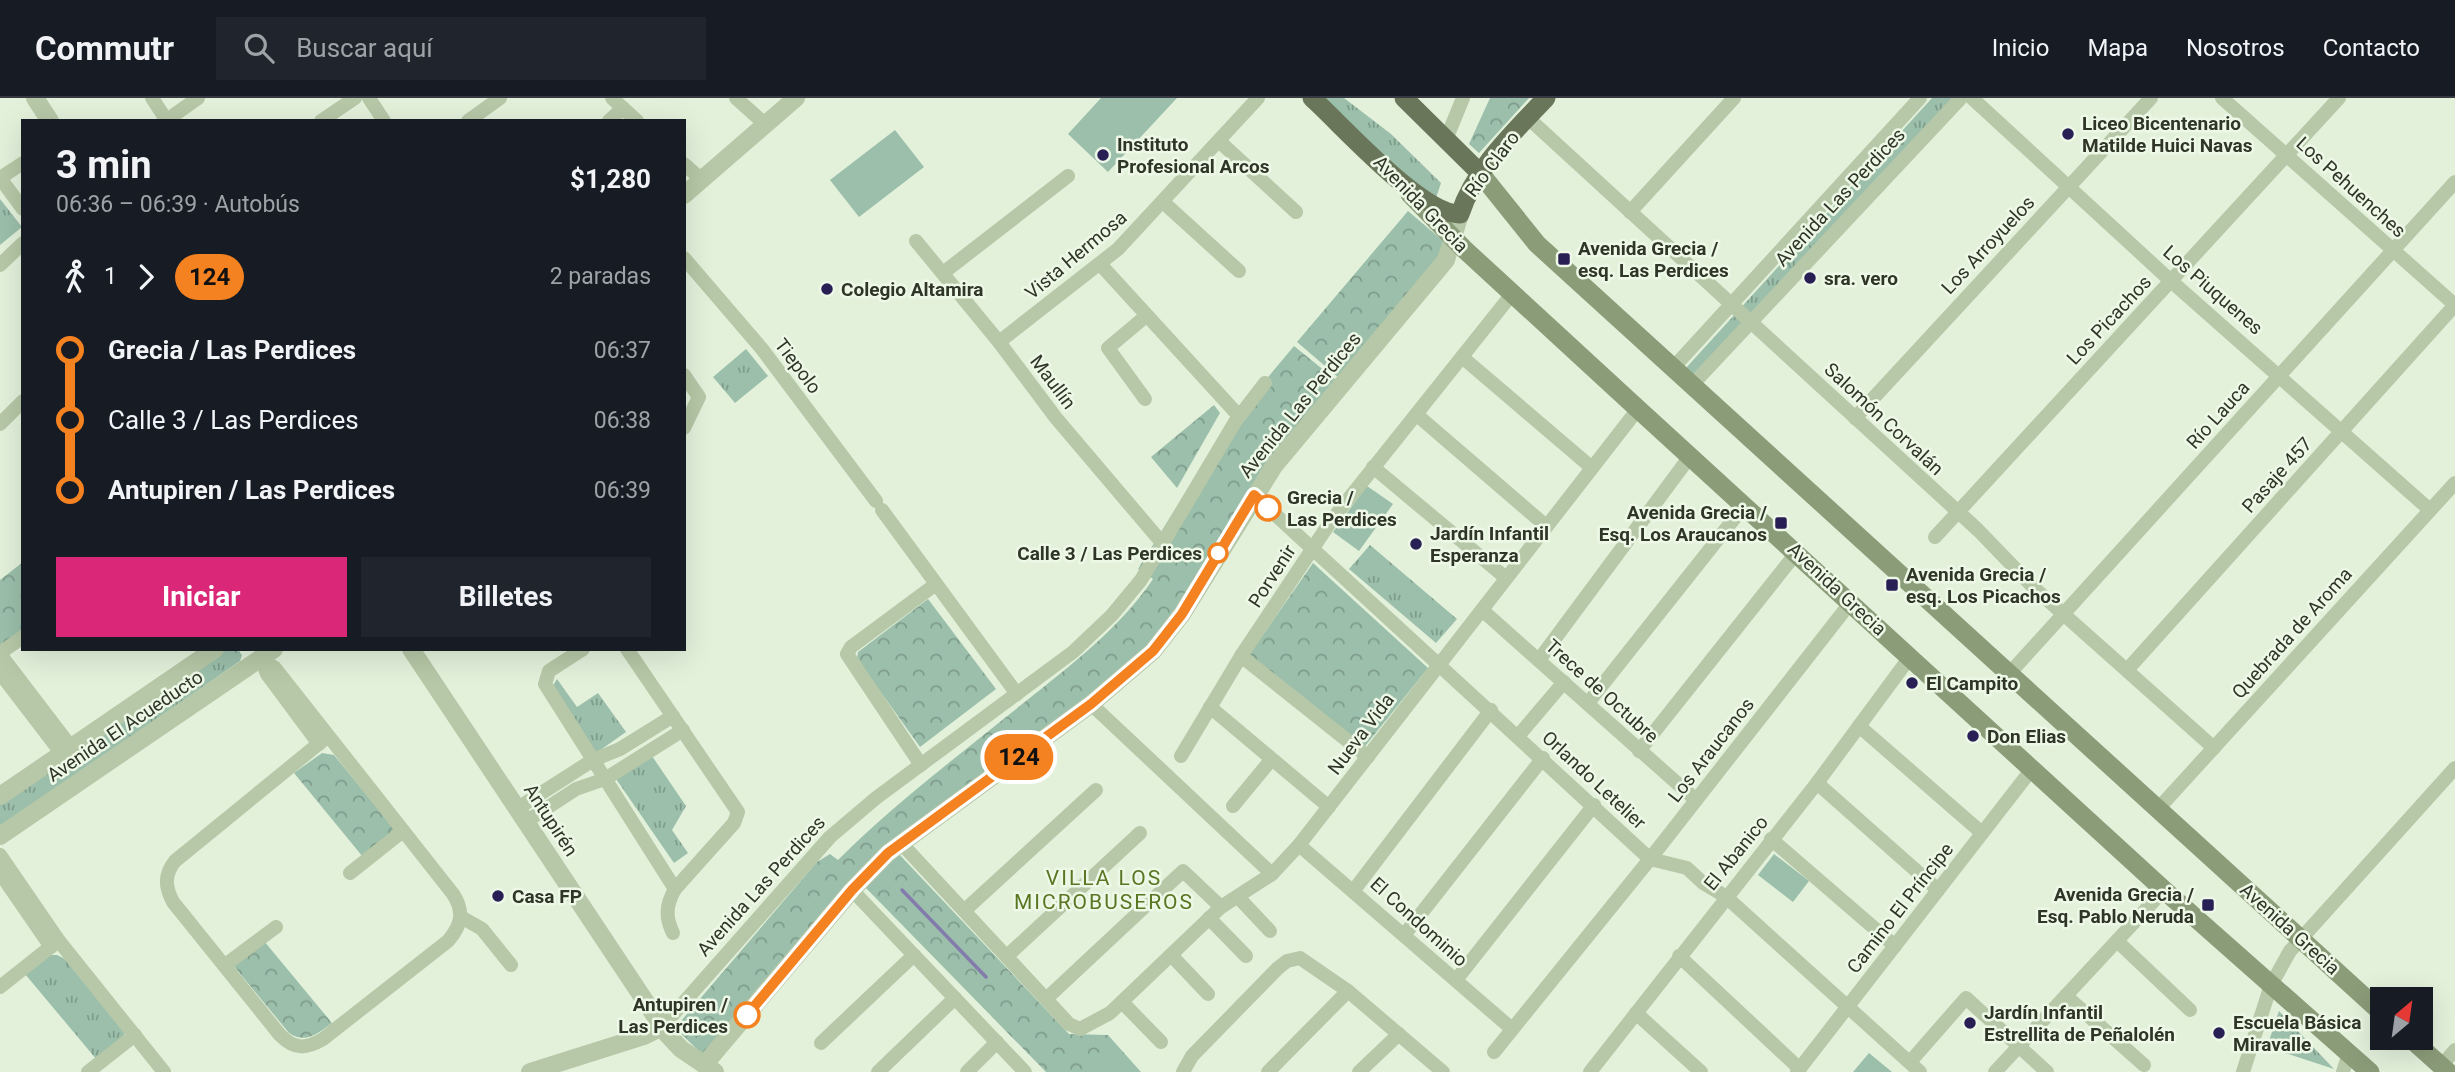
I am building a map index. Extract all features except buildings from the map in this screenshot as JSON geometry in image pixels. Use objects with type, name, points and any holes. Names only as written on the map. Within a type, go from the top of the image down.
[{"type":"main road","name":"Avenida Grecia","points":[[1312,98],[1512,294],[2271,985],[2346,1063],[2370,1072]]},
{"type":"main road","name":"Avenida Grecia","points":[[1404,98],[1447,137],[1480,173],[1536,244],[2158,809],[2295,945],[2370,1004]]},
{"type":"main road","name":"Río Claro","points":[[1460,214],[1468,191],[1480,173],[1546,98]]},
{"type":"main road","points":[[1394,176],[1444,212],[1460,214]]},
{"type":"main road","points":[[2423,1050],[2444,1069]]},
{"type":"street","points":[[35,98],[49,119]]},
{"type":"street","points":[[152,98],[166,119]]},
{"type":"street","points":[[168,119],[198,98]]},
{"type":"street","points":[[324,119],[355,98]]},
{"type":"street","points":[[369,98],[383,119]]},
{"type":"street","points":[[471,119],[500,98]]},
{"type":"street","points":[[612,98],[635,119]]},
{"type":"street","points":[[736,98],[766,125]]},
{"type":"street","points":[[686,193],[796,98]]},
{"type":"street","name":"Vista Hermosa","points":[[999,342],[1100,264],[1163,202],[1258,98]]},
{"type":"street","points":[[1447,137],[1463,98]]},
{"type":"street","points":[[1630,212],[1734,98]]},
{"type":"street","name":"Avenida Las Perdices","points":[[1673,368],[1920,98]]},
{"type":"street","name":"Avenida Las Perdices","points":[[1692,385],[1961,98]]},
{"type":"street","name":"Los Piuquenes","points":[[1972,98],[2171,281],[2280,374],[2430,510]]},
{"type":"street","name":"Los Arroyuelos","points":[[1855,418],[2151,98]]},
{"type":"street","name":"Los Pehuenches","points":[[2222,98],[2455,305]]},
{"type":"street","name":"Los Picachos","points":[[1936,537],[2339,98]]},
{"type":"street","points":[[611,119],[623,108]]},
{"type":"street","name":"Salomón Corvalán","points":[[1528,118],[2063,613],[2214,748]]},
{"type":"street","points":[[1219,141],[1296,212]]},
{"type":"street","points":[[17,191],[0,178],[21,164]]},
{"type":"street","points":[[686,166],[702,180]]},
{"type":"street","points":[[943,273],[1068,176]]},
{"type":"street","name":"Río Lauca","points":[[2009,674],[2455,182]]},
{"type":"street","points":[[1163,202],[1238,271]]},
{"type":"street","name":"Río Claro","points":[[1454,239],[1460,214]]},
{"type":"street","name":"Avenida Las Perdices","points":[[710,1068],[852,890],[901,843],[1091,704],[1133,671],[1169,633],[1254,495],[1283,456],[1437,271],[1449,255],[1454,239]]},
{"type":"street","name":"Maullín","points":[[916,241],[999,342],[1039,398],[1163,544]]},
{"type":"street","points":[[0,265],[21,245]]},
{"type":"street","name":"Tiepolo","points":[[686,260],[762,349],[1017,694]]},
{"type":"street","points":[[1100,264],[1239,416]]},
{"type":"street","name":"Porvenir","points":[[1181,755],[1241,656],[1313,549],[1373,467],[1512,294]]},
{"type":"street","name":"Pasaje 457","points":[[2127,670],[2455,305]]},
{"type":"street","points":[[1145,399],[1108,348],[1146,316]]},
{"type":"street","points":[[1462,357],[1591,467]]},
{"type":"street","points":[[686,378],[699,397],[686,424]]},
{"type":"street","name":"Avenida Las Perdices","points":[[530,1072],[644,1036],[662,1027],[821,846],[848,821],[1087,640],[1136,586],[1239,416],[1265,383]]},
{"type":"street","points":[[0,424],[21,403]]},
{"type":"street","name":"Nueva Vida","points":[[1046,999],[1069,1024],[1080,1029],[1093,1024],[1122,1002],[1221,907],[1272,874],[1329,807],[1638,409]]},
{"type":"street","points":[[1416,415],[1546,526]]},
{"type":"street","points":[[1539,660],[1691,455]]},
{"type":"street","points":[[1373,467],[1506,578]]},
{"type":"street","name":"Quebrada de Aroma","points":[[2158,809],[2455,483]]},
{"type":"street","name":"Orlando Letelier","points":[[1254,495],[1519,735],[1650,859]]},
{"type":"street","points":[[1588,703],[1745,505]]},
{"type":"street","points":[[1639,751],[1797,552]]},
{"type":"street","points":[[921,765],[847,654],[851,647],[936,584]]},
{"type":"street","name":"Los Araucanos","points":[[1494,1052],[1650,859],[1850,602]]},
{"type":"street","name":"Trece de Octubre","points":[[1482,610],[1696,800]]},
{"type":"street","points":[[21,638],[0,654],[66,751]]},
{"type":"street","name":"Avenida El Acueducto","points":[[0,796],[212,651]]},
{"type":"street","name":"Antupirén","points":[[412,651],[662,1027],[681,1049],[710,1068]]},
{"type":"street","points":[[580,651],[549,671],[544,681],[675,889]]},
{"type":"street","points":[[628,651],[736,807],[738,815],[675,889],[668,902],[667,920],[674,933]]},
{"type":"street","points":[[263,652],[323,741],[403,831],[461,907],[461,917],[448,942],[323,1039],[302,1048],[291,1045],[280,1035],[173,902],[167,887],[167,876],[175,861],[323,741]]},
{"type":"street","name":"Avenida El Acueducto","points":[[0,836],[263,652]]},
{"type":"street","points":[[1241,656],[1368,757]]},
{"type":"street","name":"El Abanico","points":[[1590,1072],[1817,783],[1910,657]]},
{"type":"street","points":[[0,673],[66,751]]},
{"type":"street","points":[[1519,735],[1564,682]]},
{"type":"street","points":[[1091,704],[1272,874]]},
{"type":"street","points":[[1210,707],[1329,807]]},
{"type":"street","points":[[1354,890],[1491,710]]},
{"type":"street","points":[[522,815],[593,760],[620,749],[673,716]]},
{"type":"street","points":[[1859,726],[1982,833]]},
{"type":"street","points":[[522,815],[576,789],[605,779],[683,730]]},
{"type":"street","points":[[1405,934],[1542,758]]},
{"type":"street","points":[[1233,806],[1271,760]]},
{"type":"street","points":[[2243,1072],[2271,985],[2295,945],[2455,768]]},
{"type":"street","name":"Camino El Príncipe","points":[[1798,1070],[2032,769]]},
{"type":"street","points":[[1817,783],[1938,890]]},
{"type":"street","points":[[965,910],[1096,790]]},
{"type":"street","points":[[1456,980],[1594,805]]},
{"type":"street","points":[[350,873],[403,831]]},
{"type":"street","points":[[1007,957],[1140,833]]},
{"type":"street","points":[[1771,839],[1895,946]]},
{"type":"street","points":[[901,843],[1046,999],[1183,871],[1221,907]]},
{"type":"street","name":"El Condominio","points":[[1299,845],[1513,1029]]},
{"type":"street","points":[[0,855],[55,944]]},
{"type":"street","points":[[1650,859],[1687,868],[1703,883],[1725,897],[1915,1067],[1966,998],[2048,1072]]},
{"type":"street","points":[[0,873],[55,944],[164,1072]]},
{"type":"street","points":[[852,890],[1025,1072]]},
{"type":"street","points":[[1995,1072],[2164,890]]},
{"type":"street","points":[[1238,897],[1270,931]]},
{"type":"street","points":[[461,917],[482,929],[511,965]]},
{"type":"street","points":[[1209,918],[1246,956]]},
{"type":"street","points":[[225,965],[276,927]]},
{"type":"street","points":[[2117,941],[2190,1010]]},
{"type":"street","points":[[0,987],[55,944]]},
{"type":"street","points":[[821,1043],[914,955]]},
{"type":"street","points":[[1171,955],[1208,994]]},
{"type":"street","points":[[1679,956],[1798,1070]]},
{"type":"street","points":[[1183,1072],[1192,1056],[1278,968],[1287,961],[1300,958],[1348,991],[1436,1070]]},
{"type":"street","points":[[1268,1072],[1348,991]]},
{"type":"street","points":[[2066,996],[2144,1065]]},
{"type":"street","points":[[878,1072],[955,998]]},
{"type":"street","points":[[1122,1002],[1161,1042]]},
{"type":"street","points":[[1636,1013],[1701,1072]]},
{"type":"street","points":[[1359,1072],[1399,1034]]},
{"type":"street","points":[[88,1072],[135,1035]]},
{"type":"street","points":[[967,1072],[997,1042]]},
{"type":"street","points":[[2444,1069],[2455,1050]]},
{"type":"green space","points":[[1101,98],[1177,98],[1108,172],[1068,134]]},
{"type":"green space","points":[[1323,98],[1344,98],[1391,134],[1441,183],[1436,198],[1428,197]]},
{"type":"green space","points":[[1490,98],[1529,98],[1479,153],[1469,144]]},
{"type":"green space","points":[[1932,98],[1952,98],[1696,380],[1685,369]]},
{"type":"green space","points":[[895,130],[924,167],[859,217],[830,180]]},
{"type":"green space","points":[[0,199],[21,228],[0,245]]},
{"type":"green space","points":[[1408,211],[1448,245],[1339,378],[1297,342]]},
{"type":"green space","points":[[1294,346],[1336,380],[1171,621],[1133,669],[893,840],[706,1058],[675,1028],[817,862],[830,854],[838,860],[906,798],[1078,659],[1126,613],[1153,579],[1138,569],[1225,429]]},
{"type":"green space","points":[[746,349],[768,376],[735,403],[713,377]]},
{"type":"green space","points":[[1214,405],[1220,413],[1177,488],[1151,457]]},
{"type":"green space","points":[[1367,486],[1393,504],[1359,551],[1333,532]]},
{"type":"green space","points":[[1370,545],[1457,619],[1436,643],[1349,569]]},
{"type":"green space","points":[[1313,563],[1428,668],[1362,750],[1249,655]]},
{"type":"green space","points":[[21,564],[21,631],[0,646],[0,580]]},
{"type":"green space","points":[[928,599],[996,689],[920,747],[857,659],[858,652]]},
{"type":"green space","points":[[219,651],[239,651],[242,655],[240,661],[0,829],[0,804]]},
{"type":"green space","points":[[557,679],[577,707],[598,693],[626,732],[596,753],[551,689]]},
{"type":"green space","points":[[322,753],[334,755],[392,826],[394,832],[363,857],[294,773]]},
{"type":"green space","points":[[652,756],[686,806],[672,830],[688,853],[674,863],[616,779]]},
{"type":"green space","points":[[897,852],[1069,1034],[1108,1035],[1141,1072],[1046,1072],[864,886]]},
{"type":"green space","points":[[1774,854],[1809,881],[1793,902],[1758,875]]},
{"type":"green space","points":[[264,941],[332,1023],[316,1034],[301,1038],[289,1033],[233,965]]},
{"type":"green space","points":[[50,955],[67,960],[124,1032],[97,1060],[25,974]]},
{"type":"green space","points":[[2279,1011],[2334,1069],[2267,1047]]},
{"type":"green space","points":[[1106,1046],[1130,1072],[1091,1072],[1085,1065]]},
{"type":"green space","points":[[1869,1053],[1892,1072],[1853,1072]]},
{"type":"waterway","points":[[902,890],[986,977]]},
{"type":"bus line","name":"124","points":[[747,1015],[852,890],[888,853],[1133,671],[1169,633],[1254,495],[1268,508]]},
{"type":"place","name":"Liceo Bicentenario Matilde Huici Navas","points":[[2068,134]]},
{"type":"place","name":"Instituto Profesional Arcos","points":[[1103,155]]},
{"type":"place","name":"Avenida Grecia / esq. Las Perdices","points":[[1564,259]]},
{"type":"place","name":"sra. vero","points":[[1810,278]]},
{"type":"place","name":"Colegio Altamira","points":[[827,289]]},
{"type":"place","name":"Grecia / Las Perdices","points":[[1268,508]]},
{"type":"place","name":"Avenida Grecia / Esq. Los Araucanos","points":[[1781,523]]},
{"type":"place","name":"Jardín Infantil Esperanza","points":[[1416,544]]},
{"type":"place","name":"Calle 3 / Las Perdices","points":[[1218,553]]},
{"type":"place","name":"Avenida Grecia / esq. Los Picachos","points":[[1892,585]]},
{"type":"place","name":"El Campito","points":[[1912,683]]},
{"type":"place","name":"Don Elias","points":[[1973,736]]},
{"type":"place","name":"Casa FP","points":[[498,896]]},
{"type":"place","name":"Avenida Grecia / Esq. Pablo Neruda","points":[[2208,905]]},
{"type":"place","name":"Antupiren / Las Perdices","points":[[747,1015]]},
{"type":"place","name":"Jardín Infantil Estrellita de Peñalolén","points":[[1970,1023]]},
{"type":"place","name":"Escuela Básica Miravalle","points":[[2219,1033]]},
{"type":"district","name":"VILLA LOS MICROBUSEROS","points":[[1104,890]]}]
